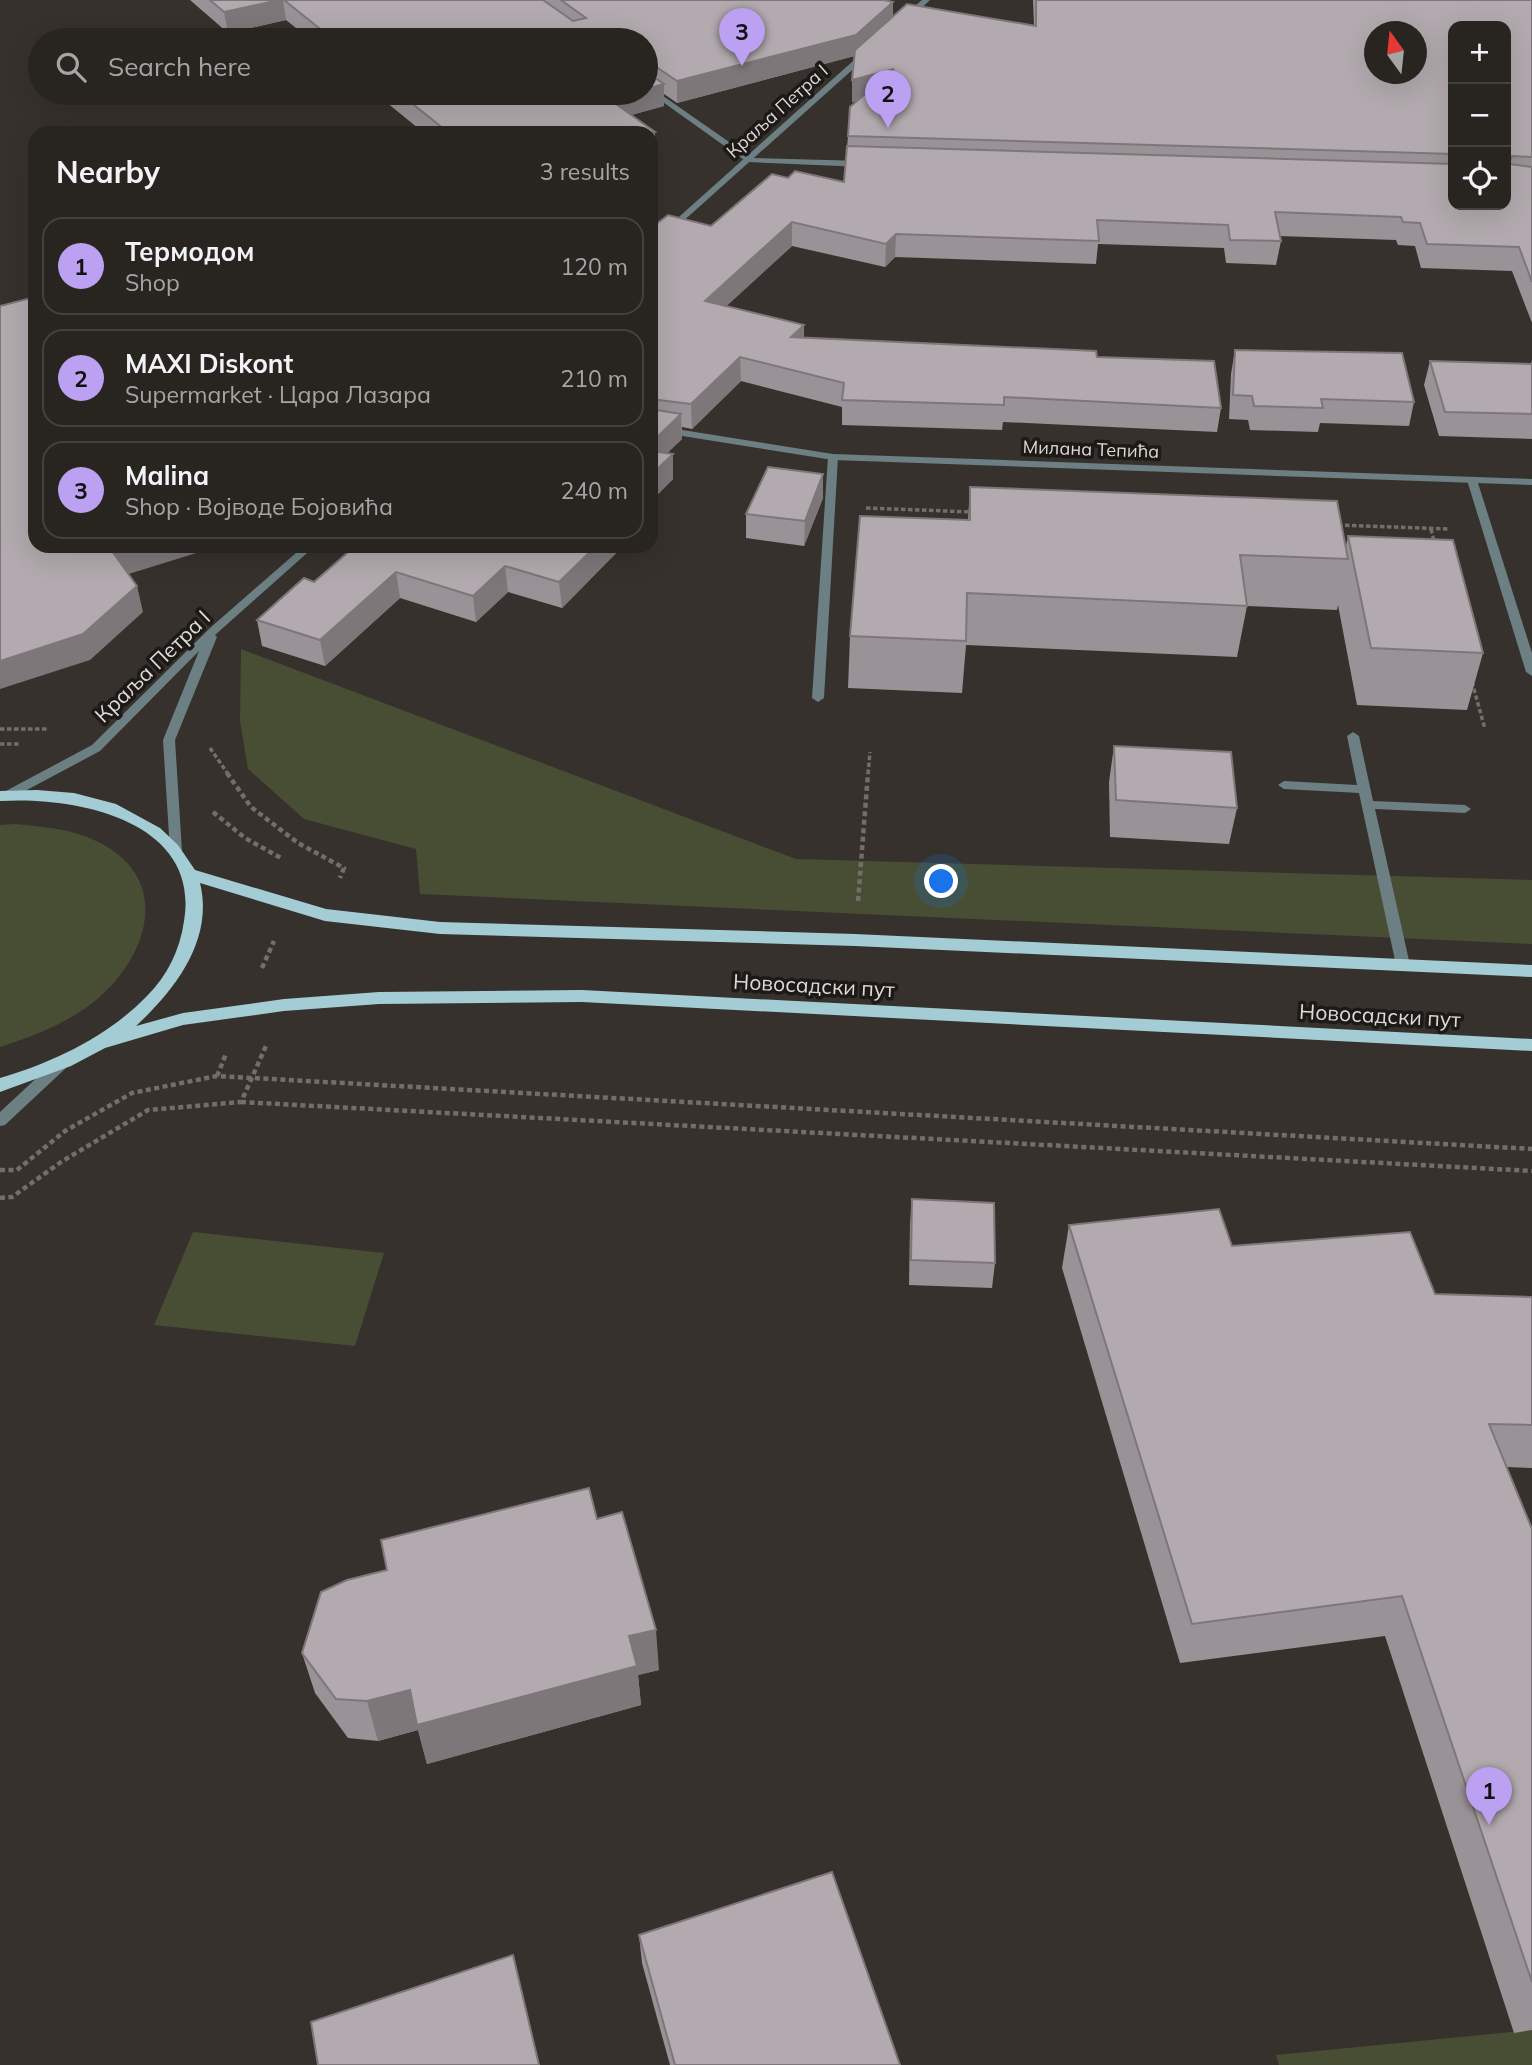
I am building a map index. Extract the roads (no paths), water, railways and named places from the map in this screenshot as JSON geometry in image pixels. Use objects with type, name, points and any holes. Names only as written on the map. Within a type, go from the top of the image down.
[{"type":"main road","points":[[0,1085],[61,1064],[97,1044],[146,1006],[174,972],[188,947],[195,921],[195,897],[189,874],[176,851],[158,833],[108,806],[77,799],[4,795]]},
{"type":"main road","points":[[189,874],[325,915],[404,924],[855,940],[1532,971]]},
{"type":"main road","name":"Новосадски пут","points":[[97,1044],[183,1019],[285,1004],[379,998],[582,996],[1532,1045]]},
{"type":"street","points":[[897,26],[926,0]]},
{"type":"street","name":"Краља Петра I","points":[[658,241],[878,44]]},
{"type":"street","points":[[658,95],[750,160],[874,164]]},
{"type":"street","name":"Милана Тепића","points":[[658,429],[716,441],[832,457],[1532,482]]},
{"type":"street","points":[[818,698],[832,457]]},
{"type":"street","points":[[1472,480],[1532,672]]},
{"type":"street","name":"Краља Петра I","points":[[4,795],[96,748],[215,630],[302,553]]},
{"type":"street","points":[[176,851],[169,740],[215,630]]},
{"type":"street","points":[[1353,736],[1403,965]]},
{"type":"street","points":[[1284,785],[1365,789]]},
{"type":"street","points":[[1368,805],[1465,809]]},
{"type":"street","points":[[0,1121],[61,1064]]},
{"type":"place","name":"Malina","points":[[742,66]]},
{"type":"place","name":"MAXI Diskont","points":[[888,128]]},
{"type":"place","name":"Термодом","points":[[1489,1825]]}]
